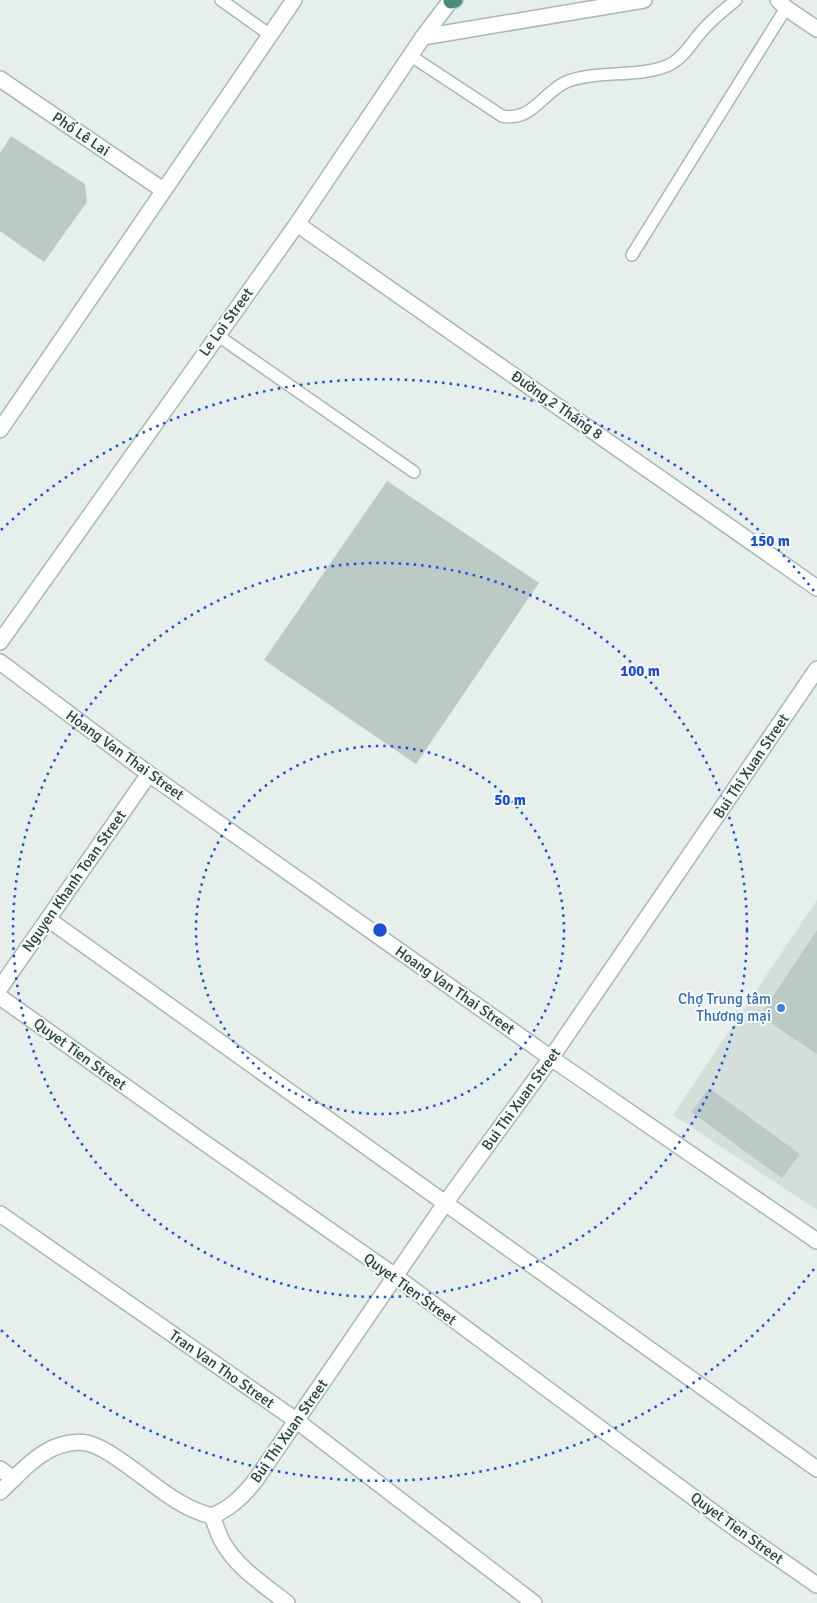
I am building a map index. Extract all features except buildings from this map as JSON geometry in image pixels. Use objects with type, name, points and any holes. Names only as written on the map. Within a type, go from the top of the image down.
[{"type":"street","points":[[0,430],[294,0]]},
{"type":"street","name":"Le Loi Street","points":[[0,642],[216,335],[297,224],[423,37],[452,0]]},
{"type":"street","points":[[423,37],[644,0]]},
{"type":"street","points":[[782,4],[817,29]]},
{"type":"street","name":"Phố Lê Lai","points":[[0,80],[163,190]]},
{"type":"street","name":"Đường 2 Tháng 8","points":[[297,224],[817,588]]},
{"type":"street","name":"Hoang Van Thai Street","points":[[0,662],[149,774],[551,1058],[817,1242]]},
{"type":"street","name":"Bui Thi Xuan Street","points":[[212,1516],[238,1501],[256,1481],[446,1202],[551,1058],[817,669]]},
{"type":"street","name":"Nguyen Khanh Toan Street","points":[[0,988],[149,774]]},
{"type":"street","points":[[48,919],[817,1469]]},
{"type":"street","name":"Quyet Tien Street","points":[[0,997],[191,1134],[395,1276],[736,1529],[817,1585]]},
{"type":"street","name":"Tran Van Tho Street","points":[[0,1214],[297,1422],[534,1603]]},
{"type":"street","points":[[0,1492],[37,1458],[53,1448],[70,1443],[87,1443],[108,1452],[181,1504],[212,1516],[222,1541],[231,1554],[244,1569],[287,1603]]},
{"type":"street","points":[[0,1469],[14,1479]]},
{"type":"lane","points":[[221,0],[270,34]]},
{"type":"lane","points":[[411,56],[502,116],[518,117],[528,112],[548,94],[568,81],[649,70],[671,63],[683,55],[702,31],[736,0]]},
{"type":"lane","points":[[632,255],[782,4]]},
{"type":"lane","points":[[216,335],[414,472]]},
{"type":"shaded area","name":"Chợ Trung tâm Thương mại","points":[[817,900],[817,1210],[673,1115]]},
{"type":"place","name":"Chợ Trung tâm Thương mại","points":[[781,1008]]}]
